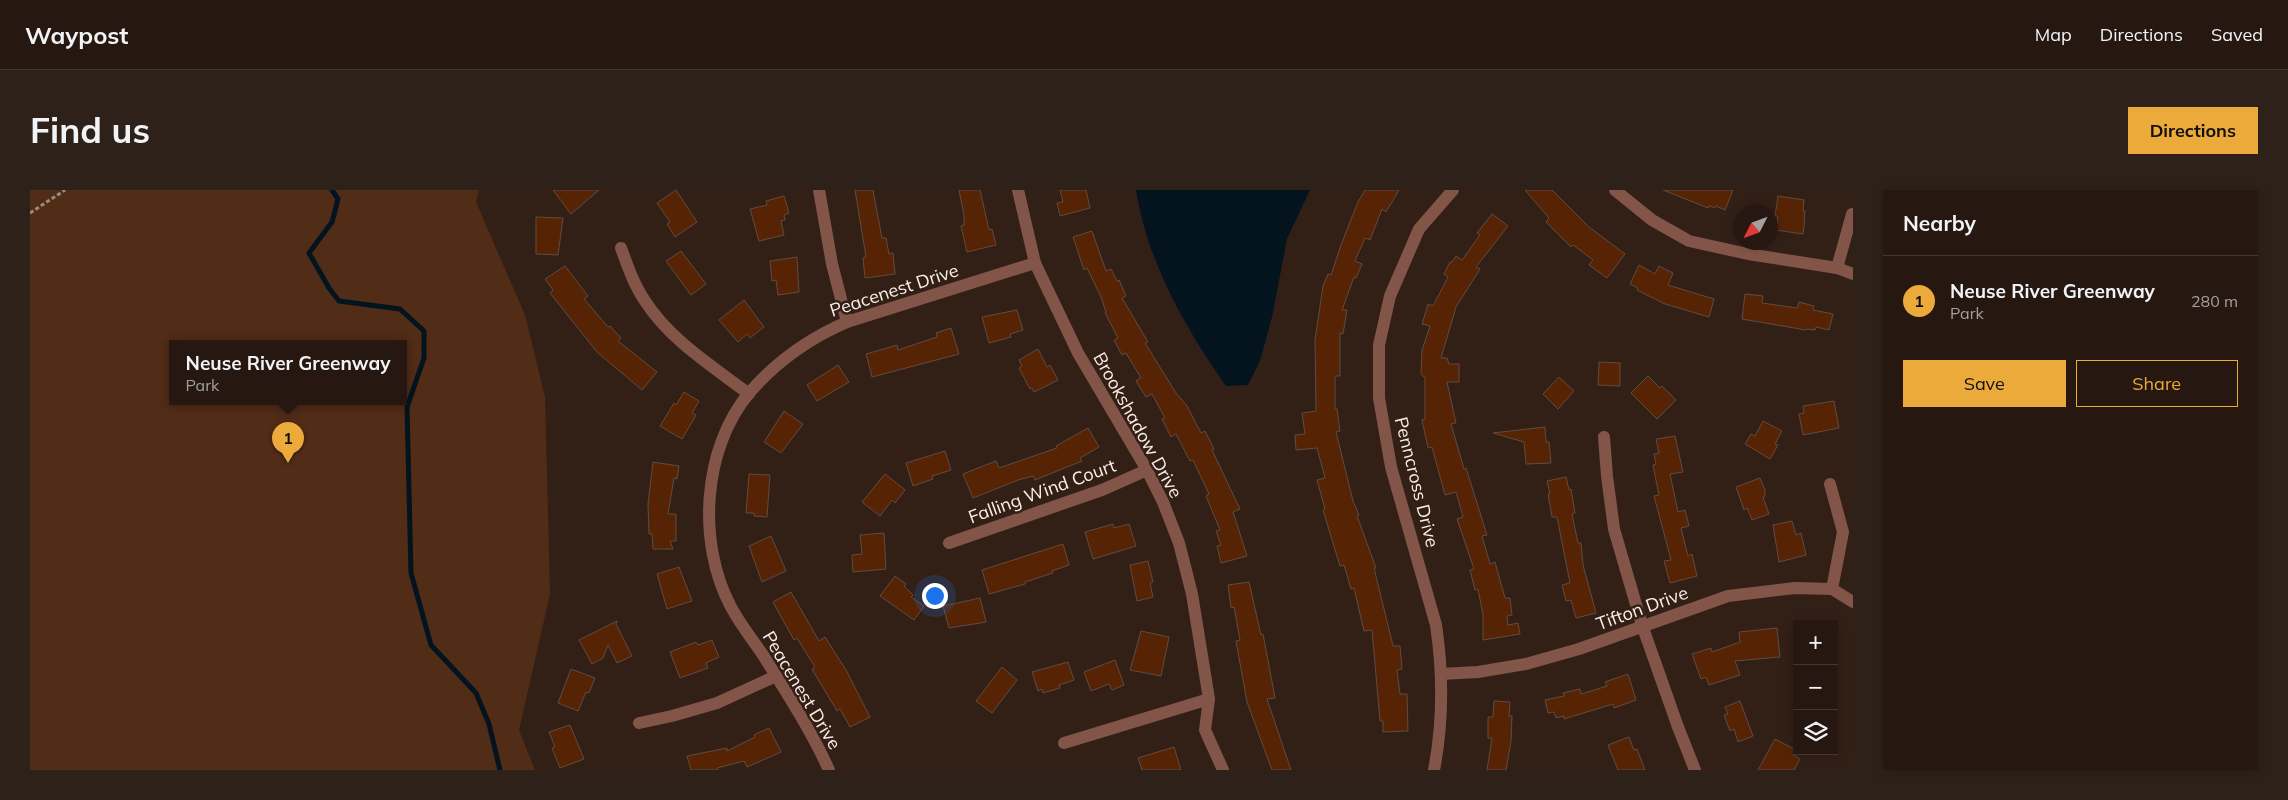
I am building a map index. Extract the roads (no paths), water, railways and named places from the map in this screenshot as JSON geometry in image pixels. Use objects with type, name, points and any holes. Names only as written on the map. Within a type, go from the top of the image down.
[{"type":"street","points":[[819,190],[832,264],[847,322]]},
{"type":"street","name":"Brookshadow Drive","points":[[1018,190],[1035,263],[1078,353],[1147,470],[1163,502],[1179,543],[1192,594],[1208,700],[1205,730],[1222,770]]},
{"type":"street","name":"Penncross Drive","points":[[1434,770],[1437,753],[1441,674],[1436,625],[1391,467],[1379,398],[1379,345],[1390,296],[1420,229],[1453,190]]},
{"type":"street","points":[[1615,190],[1652,220],[1689,241],[1748,254],[1837,268],[1853,274]]},
{"type":"street","points":[[1837,268],[1852,214]]},
{"type":"street","points":[[621,248],[632,277],[645,301],[662,323],[687,347],[749,394]]},
{"type":"street","name":"Peacenest Drive","points":[[829,770],[821,752],[776,676],[731,607],[714,558],[710,532],[710,505],[717,457],[729,425],[749,394],[774,367],[830,329],[1035,263]]},
{"type":"street","points":[[1604,437],[1614,529],[1642,625],[1695,770]]},
{"type":"street","name":"Falling Wind Court","points":[[949,543],[1102,490],[1147,470]]},
{"type":"street","points":[[1830,484],[1843,532],[1832,589],[1853,602]]},
{"type":"street","name":"Tifton Drive","points":[[1441,674],[1478,672],[1526,664],[1579,649],[1728,596],[1794,588],[1832,589]]},
{"type":"street","points":[[639,723],[717,703],[776,676]]},
{"type":"street","points":[[1064,743],[1208,700]]},
{"type":"water","points":[[1136,190],[1310,190],[1287,239],[1272,317],[1260,361],[1248,385],[1226,386],[1182,317],[1158,268],[1141,216]]},
{"type":"waterway","points":[[332,190],[338,199],[332,222],[309,253],[329,288],[339,301],[400,309],[424,331],[424,358],[407,407],[411,573],[431,645],[476,693],[489,724],[500,770]]},
{"type":"place","name":"Neuse River Greenway","points":[[288,463]]}]
